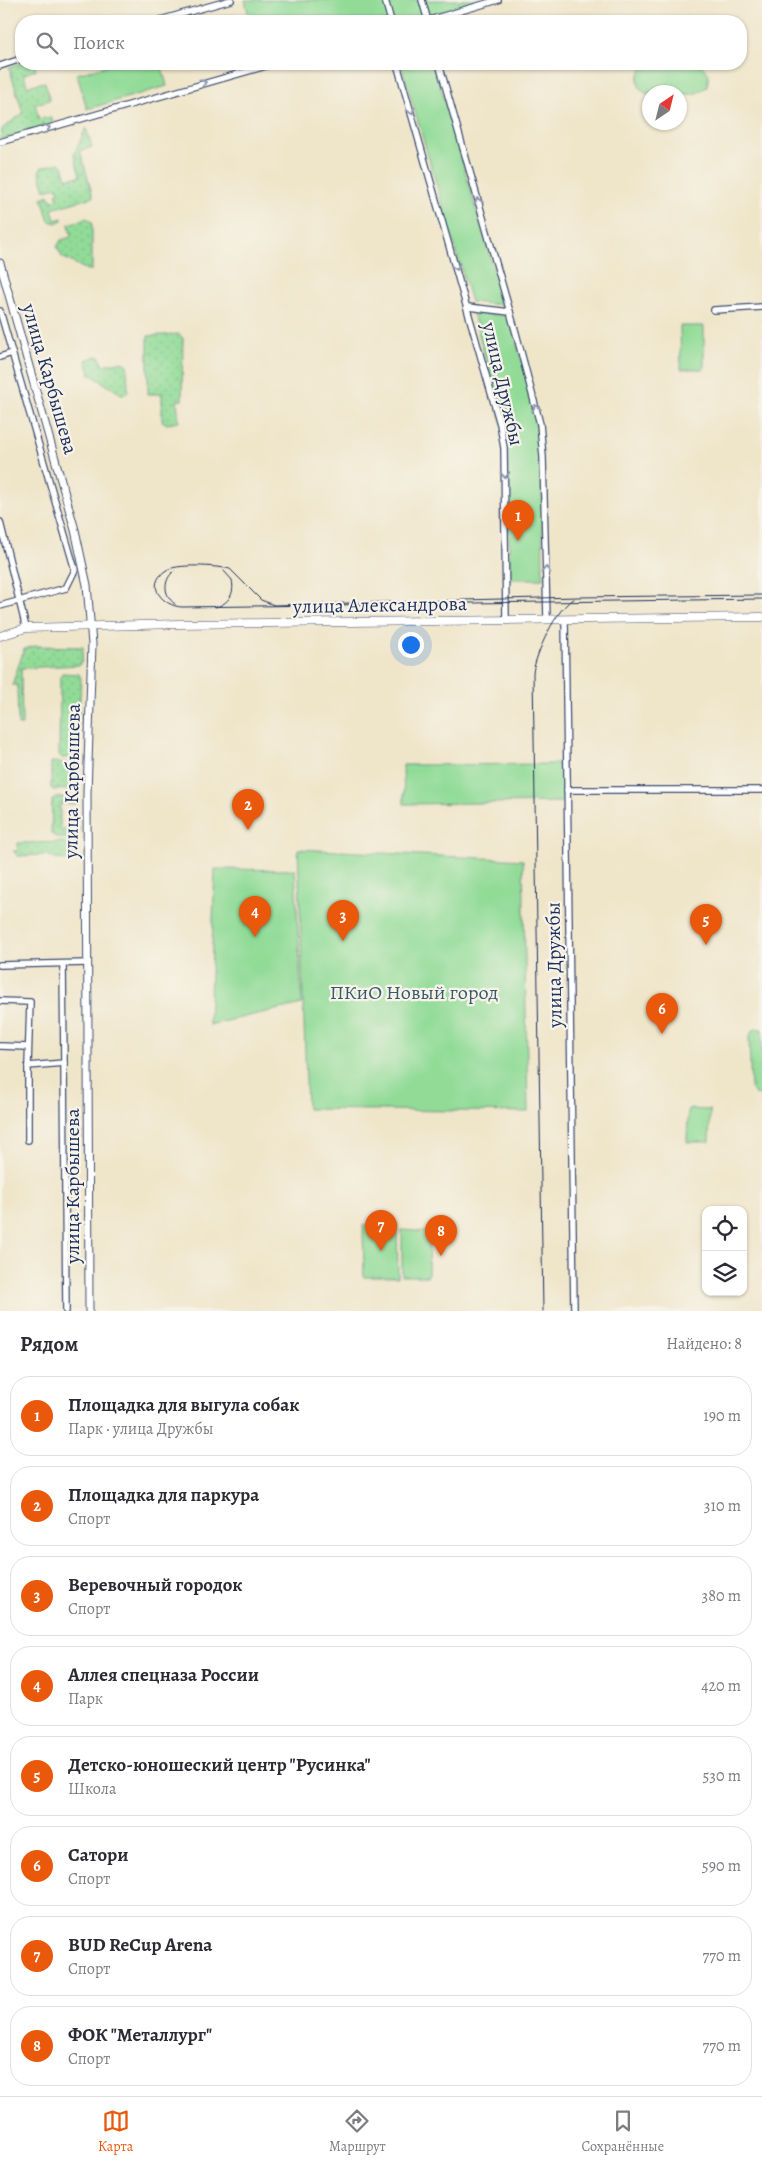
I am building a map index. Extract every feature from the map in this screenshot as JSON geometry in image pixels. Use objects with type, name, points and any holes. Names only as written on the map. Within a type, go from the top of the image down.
[{"type":"main road","name":"улица Александрова","points":[[0,636],[26,628],[506,619],[762,617]]},
{"type":"street","points":[[178,15],[231,0]]},
{"type":"street","points":[[385,0],[389,15]]},
{"type":"street","points":[[422,0],[426,15]]},
{"type":"street","points":[[447,15],[498,0]]},
{"type":"street","points":[[0,66],[15,61]]},
{"type":"street","points":[[0,142],[252,70]]},
{"type":"street","name":"улица Дружбы","points":[[400,70],[490,384],[504,448],[506,619]]},
{"type":"street","name":"улица Дружбы","points":[[441,70],[540,424],[543,457],[547,619]]},
{"type":"street","name":"улица Карбышева","points":[[0,263],[81,552],[92,627],[87,767],[89,1311]]},
{"type":"street","name":"улица Дружбы","points":[[468,307],[510,312]]},
{"type":"street","points":[[714,310],[762,307]]},
{"type":"street","points":[[0,311],[75,570],[66,588],[0,606]]},
{"type":"street","points":[[0,357],[12,353]]},
{"type":"street","points":[[0,522],[21,600],[26,628]]},
{"type":"street","name":"улица Дружбы","points":[[565,619],[574,1311]]},
{"type":"street","points":[[567,790],[762,790]]},
{"type":"street","points":[[0,965],[87,963]]},
{"type":"street","points":[[63,964],[66,1311]]},
{"type":"street","points":[[0,1002],[30,1002],[28,1140]]},
{"type":"street","points":[[0,1046],[28,1047]]},
{"type":"street","points":[[28,1066],[64,1063]]},
{"type":"green space","points":[[245,0],[418,0],[422,14],[422,15],[249,15]]},
{"type":"green space","points":[[424,0],[488,0],[431,15],[428,14]]},
{"type":"green space","points":[[15,65],[15,70],[36,70],[24,74],[27,86],[45,82],[50,100],[35,104],[39,119],[51,117],[53,122],[49,126],[3,139],[0,138],[2,129],[23,113],[9,67]]},
{"type":"green space","points":[[91,70],[163,70],[167,86],[87,109],[77,74]]},
{"type":"green space","points":[[403,70],[436,70],[504,305],[471,302]]},
{"type":"green space","points":[[642,70],[706,70],[709,74],[707,87],[694,94],[687,94],[687,85],[642,85],[642,90],[638,77]]},
{"type":"green space","points":[[86,128],[92,147],[80,150],[93,197],[52,209],[55,220],[62,218],[62,220],[56,223],[49,221],[42,198],[49,195],[51,201],[58,199],[56,193],[59,192],[57,187],[45,190],[39,171],[42,167],[59,163],[63,166],[67,179],[80,176],[74,154]]},
{"type":"green space","points":[[87,218],[92,222],[92,270],[87,270],[62,257],[57,247],[61,240],[71,237],[69,224]]},
{"type":"green space","points":[[473,313],[508,316],[529,385],[535,413],[541,465],[543,579],[510,579],[507,447]]},
{"type":"green space","points":[[680,326],[704,326],[704,369],[681,369]]},
{"type":"green space","points":[[178,334],[183,338],[182,400],[177,401],[179,422],[167,424],[162,421],[162,394],[148,394],[148,336]]},
{"type":"green space","points":[[97,356],[100,357],[102,365],[120,362],[127,364],[128,392],[126,394],[121,394],[90,374],[86,360]]},
{"type":"green space","points":[[35,646],[83,647],[82,661],[79,665],[21,668],[22,725],[18,725],[17,685],[12,685],[24,649]]},
{"type":"green space","points":[[62,673],[79,674],[81,678],[77,757],[62,758],[59,755],[60,677]]},
{"type":"green space","points":[[51,762],[77,764],[76,789],[54,790],[51,788]]},
{"type":"green space","points":[[563,764],[564,802],[404,804],[403,765]]},
{"type":"green space","points":[[56,797],[78,799],[78,804],[60,804],[60,829],[79,828],[78,834],[75,836],[61,838],[51,834],[52,800]]},
{"type":"green space","points":[[74,842],[79,851],[69,860],[55,859],[48,855],[18,856],[13,851],[18,851],[18,843]]},
{"type":"green space","name":"ПКиО Новый город","points":[[298,849],[523,860],[528,1112],[307,1109]]},
{"type":"green space","points":[[215,869],[295,870],[302,1004],[209,1025]]},
{"type":"green space","points":[[762,1029],[762,1095],[755,1094],[751,1089],[749,1038],[752,1031]]},
{"type":"green space","points":[[688,1109],[710,1110],[709,1142],[687,1142]]},
{"type":"green space","points":[[397,1224],[398,1277],[364,1277],[363,1225]]},
{"type":"green space","points":[[402,1230],[429,1232],[428,1276],[402,1276]]},
{"type":"tram line","points":[[762,595],[578,597],[274,605],[261,600],[230,569],[206,566],[170,568],[159,577],[157,583],[157,589],[163,599],[175,606],[182,607],[762,599]]},
{"type":"tram line","points":[[174,571],[166,583],[166,588],[168,596],[175,604]]},
{"type":"tram line","points":[[216,607],[228,600],[233,590],[232,580],[224,571]]},
{"type":"tram line","points":[[543,1311],[533,673],[542,644],[554,621],[567,603],[574,599]]},
{"type":"place","name":"Площадка для выгула собак","points":[[518,541]]},
{"type":"place","name":"Площадка для паркура","points":[[248,830]]},
{"type":"place","name":"Аллея спецназа России","points":[[255,937]]},
{"type":"place","name":"Веревочный городок","points":[[343,941]]},
{"type":"place","name":"Детско-юношеский центр \"Русинка\"","points":[[706,945]]},
{"type":"place","name":"Сатори","points":[[662,1034]]},
{"type":"place","name":"BUD ReCup Arena","points":[[381,1251]]},
{"type":"place","name":"ФОК \"Металлург\"","points":[[441,1256]]}]
